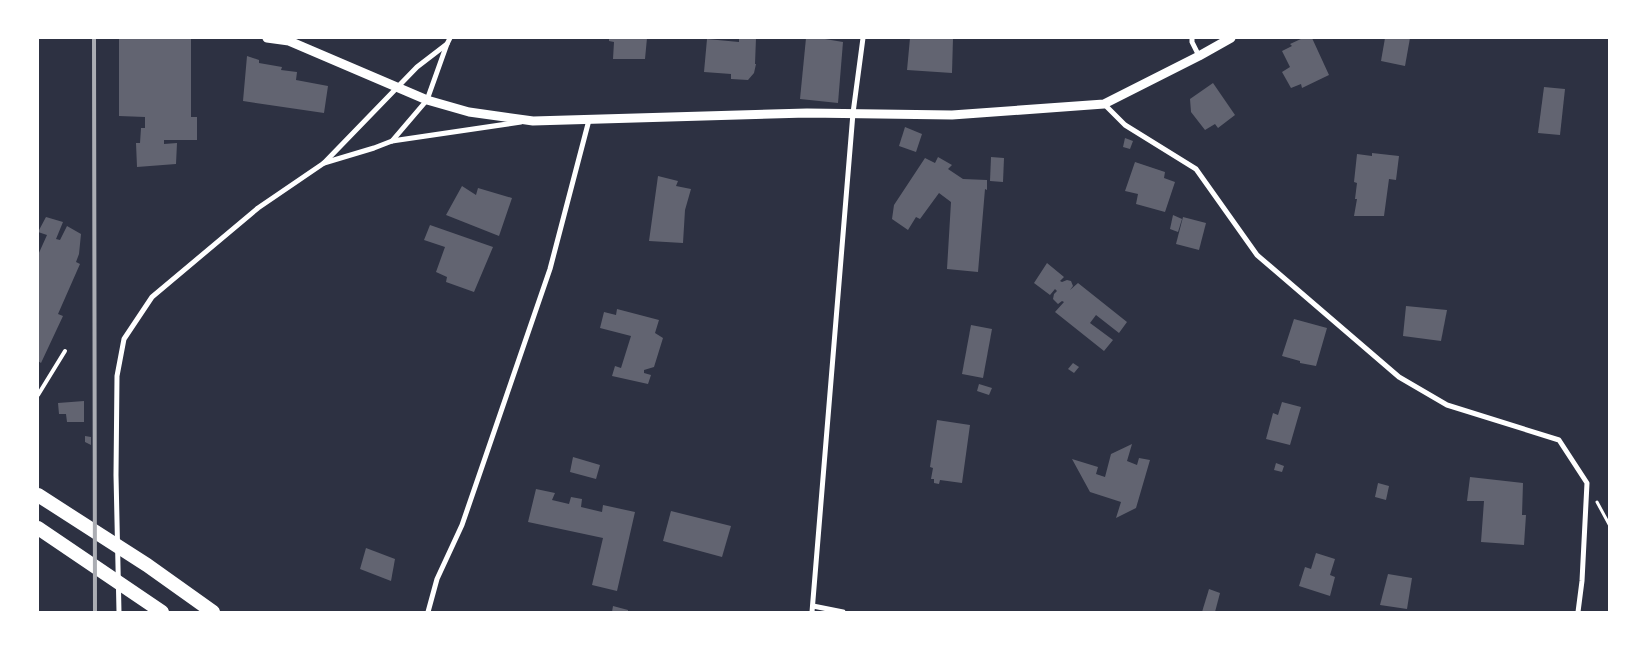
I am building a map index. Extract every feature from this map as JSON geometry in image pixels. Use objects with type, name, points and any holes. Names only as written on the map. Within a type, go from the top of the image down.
[{"type":"highway","points":[[38,495],[146,565],[213,612]]},
{"type":"highway","points":[[38,528],[162,612]]},
{"type":"street","points":[[267,38],[289,41],[427,100],[469,112],[533,121]]},
{"type":"street","points":[[392,141],[427,100],[450,38]]},
{"type":"street","points":[[812,612],[853,113],[863,38]]},
{"type":"street","points":[[1192,38],[1199,56]]},
{"type":"street","points":[[324,163],[392,141],[533,121],[797,113],[952,115],[1104,104],[1231,38]]},
{"type":"street","points":[[119,612],[116,475],[117,376],[124,339],[152,297],[258,208],[324,163],[417,67],[447,44]]},
{"type":"street","points":[[1104,104],[1125,125],[1196,169],[1257,255],[1399,377],[1447,405],[1559,440],[1587,483],[1582,581],[1578,612]]},
{"type":"street","points":[[428,612],[437,579],[462,525],[550,269],[589,120]]},
{"type":"street","points":[[813,606],[843,612]]},
{"type":"lane","points":[[38,395],[65,351]]},
{"type":"building","points":[[119,38],[191,38],[191,117],[197,117],[197,140],[164,140],[164,144],[177,143],[176,164],[137,167],[136,143],[140,143],[141,128],[145,128],[145,117],[119,116]]},
{"type":"building","points":[[609,38],[647,38],[645,59],[613,59],[614,42],[609,41]]},
{"type":"building","points":[[739,38],[756,38],[756,64],[754,73],[748,80],[731,79],[731,74],[704,72],[707,39],[739,42]]},
{"type":"building","points":[[806,38],[843,42],[838,103],[800,99]]},
{"type":"building","points":[[910,38],[953,38],[952,73],[907,70]]},
{"type":"building","points":[[1303,38],[1312,38],[1329,75],[1302,88],[1301,84],[1291,88],[1282,72],[1290,67],[1282,51],[1292,46],[1290,44]]},
{"type":"building","points":[[1385,38],[1410,38],[1405,66],[1381,61]]},
{"type":"building","points":[[247,56],[259,60],[259,63],[282,67],[281,70],[297,72],[296,80],[328,86],[324,113],[243,101]]},
{"type":"building","points":[[1213,83],[1235,115],[1218,128],[1215,124],[1205,130],[1191,112],[1190,99]]},
{"type":"building","points":[[1544,87],[1565,89],[1560,135],[1538,133]]},
{"type":"building","points":[[905,127],[922,134],[916,152],[899,146]]},
{"type":"building","points":[[1125,138],[1133,141],[1130,149],[1123,147]]},
{"type":"building","points":[[1372,153],[1399,156],[1396,180],[1389,179],[1384,216],[1354,216],[1357,199],[1355,199],[1357,183],[1354,182],[1357,154],[1372,156]]},
{"type":"building","points":[[938,157],[952,165],[948,169],[963,179],[987,180],[978,272],[947,269],[951,202],[939,193],[920,219],[916,217],[908,230],[892,219],[894,205],[925,158],[935,163]]},
{"type":"building","points":[[991,157],[1004,158],[1003,182],[990,181]]},
{"type":"building","points":[[1135,162],[1165,172],[1164,178],[1175,182],[1165,212],[1136,204],[1138,194],[1125,191]]},
{"type":"building","points":[[658,176],[678,181],[676,186],[691,189],[685,210],[683,243],[649,241]]},
{"type":"building","points":[[462,186],[476,195],[478,188],[512,198],[499,236],[446,215]]},
{"type":"building","points":[[1173,215],[1182,219],[1178,232],[1170,229]]},
{"type":"building","points":[[46,217],[63,222],[56,239],[60,240],[67,226],[81,234],[79,254],[76,262],[80,264],[58,314],[63,316],[41,363],[38,361],[38,255],[47,235],[38,232]]},
{"type":"building","points":[[1183,217],[1206,223],[1199,250],[1176,244]]},
{"type":"building","points":[[430,225],[493,247],[474,292],[446,282],[447,277],[436,272],[445,247],[424,240]]},
{"type":"building","points":[[1047,263],[1064,277],[1060,281],[1071,281],[1073,286],[1070,290],[1078,283],[1127,322],[1119,333],[1096,315],[1090,323],[1113,340],[1104,351],[1055,312],[1064,302],[1062,301],[1058,304],[1053,299],[1057,291],[1055,289],[1050,295],[1034,283]]},
{"type":"building","points":[[1406,306],[1447,310],[1441,341],[1403,336]]},
{"type":"building","points":[[617,309],[659,320],[655,333],[663,338],[654,367],[644,370],[644,373],[651,375],[648,384],[612,376],[615,366],[621,368],[631,336],[600,328],[604,312],[616,315]]},
{"type":"building","points":[[1294,319],[1327,328],[1316,366],[1300,363],[1300,361],[1282,356]]},
{"type":"building","points":[[971,325],[992,329],[983,378],[962,374]]},
{"type":"building","points":[[1073,363],[1079,367],[1074,373],[1068,369]]},
{"type":"building","points":[[979,384],[992,388],[989,395],[977,391]]},
{"type":"building","points":[[84,401],[84,422],[67,422],[66,414],[59,414],[58,403]]},
{"type":"building","points":[[1282,402],[1301,407],[1290,445],[1266,439],[1273,413],[1278,415]]},
{"type":"building","points":[[937,420],[970,425],[962,483],[940,480],[939,484],[934,483],[934,479],[931,479],[933,468],[930,467]]},
{"type":"building","points":[[85,436],[91,437],[91,445],[85,442]]},
{"type":"building","points":[[1132,444],[1127,461],[1137,465],[1139,458],[1150,460],[1136,508],[1116,518],[1121,502],[1090,492],[1072,459],[1098,467],[1096,474],[1105,477],[1111,454]]},
{"type":"building","points":[[573,457],[600,465],[596,479],[570,472]]},
{"type":"building","points":[[1276,463],[1284,466],[1282,472],[1274,470]]},
{"type":"building","points":[[1470,477],[1523,483],[1522,515],[1526,515],[1524,545],[1481,542],[1484,501],[1467,501]]},
{"type":"building","points":[[1378,483],[1389,486],[1386,500],[1375,497]]},
{"type":"building","points":[[536,489],[555,493],[552,500],[569,504],[571,497],[582,499],[581,507],[602,512],[603,505],[635,512],[617,591],[592,585],[603,538],[528,522]]},
{"type":"building","points":[[671,511],[731,526],[722,557],[663,541]]},
{"type":"building","points":[[366,548],[395,559],[391,581],[360,569]]},
{"type":"building","points":[[1316,553],[1335,559],[1330,575],[1335,577],[1330,596],[1299,586],[1305,567],[1311,569]]},
{"type":"building","points":[[1388,574],[1412,578],[1407,609],[1380,605]]},
{"type":"building","points":[[1209,589],[1220,593],[1215,612],[1202,612]]},
{"type":"building","points":[[613,606],[628,610],[628,612],[612,612]]},
{"type":"railway","points":[[94,38],[95,612]]}]
